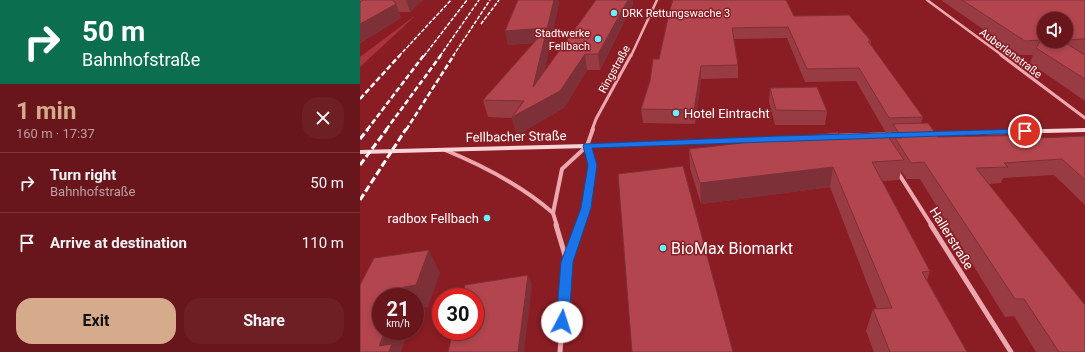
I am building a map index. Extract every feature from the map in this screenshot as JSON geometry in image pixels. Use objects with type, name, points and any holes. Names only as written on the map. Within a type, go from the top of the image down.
[{"type":"street","name":"Ringstraße","points":[[587,146],[594,123],[640,40],[657,0]]},
{"type":"street","name":"Auberlenstraße","points":[[927,0],[1085,118]]},
{"type":"street","points":[[921,134],[1085,130]]},
{"type":"street","points":[[819,137],[876,137],[906,134]]},
{"type":"street","name":"Fellbacher Straße","points":[[360,152],[587,146],[803,137]]},
{"type":"street","points":[[560,352],[567,262],[586,208],[588,196],[592,165],[587,146],[562,169],[553,213],[567,262]]},
{"type":"street","name":"Fellbacher Straße","points":[[445,150],[486,166],[542,202],[553,213]]},
{"type":"street","name":"Hallerstraße","points":[[896,168],[1011,352]]},
{"type":"shaded area","points":[[416,15],[360,67],[360,57]]},
{"type":"building","points":[[363,0],[393,0],[396,4],[360,24],[360,2]]},
{"type":"building","points":[[518,0],[554,0],[533,87],[596,0],[628,0],[598,54],[585,54],[560,91],[512,117],[524,101],[483,100],[547,28],[505,31]]},
{"type":"building","points":[[673,0],[786,0],[794,16],[849,15],[871,41],[868,41],[923,117],[889,118],[859,68],[807,69],[788,27],[732,28],[738,65],[701,66],[694,110],[641,109],[650,81],[653,59],[659,59]]},
{"type":"building","points":[[962,0],[1085,0],[1085,39],[1073,40],[1073,12],[1037,12],[1037,40],[1025,41]]},
{"type":"building","points":[[1037,46],[1037,48],[1073,48],[1085,55],[1085,79],[1036,48]]},
{"type":"building","points":[[817,87],[827,111],[776,110],[770,88]]},
{"type":"building","points":[[928,123],[938,137],[1036,135],[1039,138],[1085,136],[1085,180],[1062,159],[1004,163],[1008,167],[976,168],[1085,305],[1085,352],[1059,352],[1024,299],[1015,299],[924,162],[911,163],[895,138],[902,138],[893,124]]},
{"type":"building","points":[[838,132],[840,138],[887,135],[904,160],[872,162],[930,271],[922,272],[967,352],[890,352],[873,309],[892,308],[833,167],[700,183],[689,149]]},
{"type":"building","points":[[683,166],[733,352],[632,352],[618,174]]},
{"type":"building","points":[[429,250],[416,285],[404,288],[372,288],[372,340],[381,340],[379,346],[392,344],[389,352],[360,352],[360,285],[374,258]]},
{"type":"building","points":[[528,275],[518,352],[448,352],[451,340],[484,340],[484,288],[464,288],[465,285]]},
{"type":"railway","points":[[399,56],[451,0]]},
{"type":"railway","points":[[424,56],[467,0]]},
{"type":"railway","points":[[440,56],[479,0]]},
{"type":"railway","points":[[453,56],[490,0]]},
{"type":"railway","points":[[481,24],[499,0]]},
{"type":"railway","points":[[360,99],[400,55]]},
{"type":"railway","points":[[367,130],[424,55]]},
{"type":"railway","points":[[386,130],[441,55]]},
{"type":"railway","points":[[406,130],[454,55]]},
{"type":"railway","points":[[360,139],[368,129]]},
{"type":"railway","points":[[360,165],[387,129]]},
{"type":"railway","points":[[360,200],[406,129]]},
{"type":"place","name":"DRK Rettungswache 3","points":[[614,13]]},
{"type":"place","name":"Stadtwerke Fellbach","points":[[598,39]]},
{"type":"place","name":"Hotel Eintracht","points":[[676,113]]},
{"type":"place","name":"radbox Fellbach","points":[[487,218]]},
{"type":"place","name":"BioMax Biomarkt","points":[[663,248]]},
{"type":"route","points":[[562,322],[567,262],[586,208],[592,165],[587,146],[779,138],[1025,131]]}]
